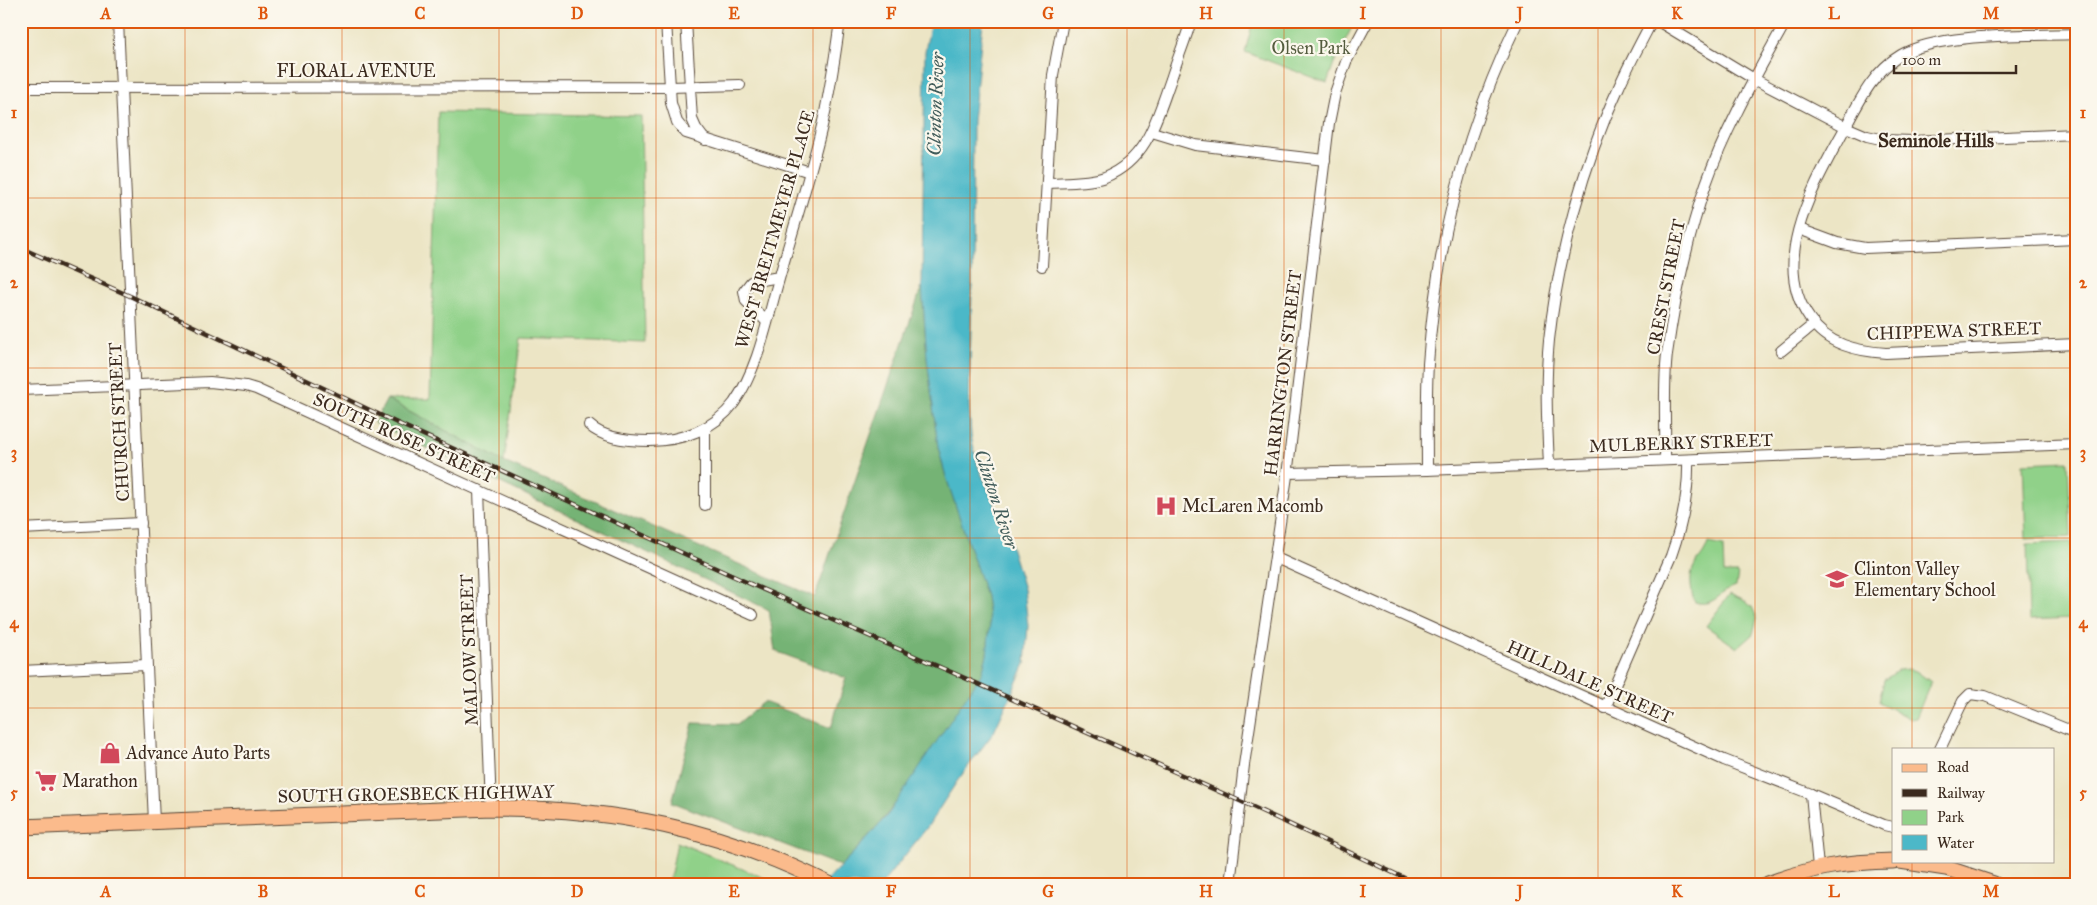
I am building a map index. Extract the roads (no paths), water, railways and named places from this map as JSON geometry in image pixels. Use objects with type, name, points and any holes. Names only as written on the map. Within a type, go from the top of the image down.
[{"type":"main road","name":"SOUTH GROESBECK HIGHWAY","points":[[21,827],[491,808],[546,808],[583,811],[661,824],[731,843],[814,876],[829,884]]},
{"type":"main road","points":[[1768,884],[1818,867],[1892,861]]},
{"type":"main road","points":[[1907,862],[1946,868],[1994,884]]},
{"type":"street","name":"CHURCH STREET","points":[[118,21],[154,822]]},
{"type":"street","points":[[666,21],[670,87],[674,115],[680,126],[691,136],[810,172]]},
{"type":"street","points":[[686,21],[694,124],[706,140]]},
{"type":"street","name":"WEST BREITMEYER PLACE","points":[[589,425],[607,435],[650,441],[678,438],[705,428],[733,405],[757,356],[810,172],[830,84],[840,21]]},
{"type":"street","points":[[1042,266],[1053,75],[1063,21]]},
{"type":"street","points":[[1048,183],[1095,179],[1119,170],[1137,155],[1152,132],[1191,21]]},
{"type":"street","name":"HARRINGTON STREET","points":[[1230,884],[1244,765],[1276,558],[1329,123],[1339,81],[1346,62],[1368,21]]},
{"type":"street","points":[[1428,470],[1428,364],[1435,299],[1446,233],[1458,181],[1479,113],[1518,21]]},
{"type":"street","points":[[1549,465],[1547,393],[1549,340],[1566,248],[1590,160],[1617,90],[1652,21]]},
{"type":"street","points":[[1658,21],[1754,79],[1846,128],[1868,136],[1885,140],[1912,142],[2076,134]]},
{"type":"street","name":"CREST STREET","points":[[1665,460],[1667,355],[1683,263],[1706,183],[1754,79],[1786,21]]},
{"type":"street","name":"CHIPPEWA STREET","points":[[2076,34],[1944,41],[1914,49],[1901,55],[1878,75],[1864,94],[1846,128],[1807,204],[1799,229],[1793,261],[1794,286],[1801,305],[1813,325],[1838,343],[1865,352],[1886,353],[2076,344]]},
{"type":"street","name":"FLORAL AVENUE","points":[[21,88],[690,87],[740,85]]},
{"type":"street","points":[[1152,132],[1195,145],[1325,160]]},
{"type":"street","points":[[1799,229],[1837,243],[1875,249],[2076,239]]},
{"type":"street","points":[[767,322],[746,301],[744,291],[751,282],[779,277]]},
{"type":"street","points":[[1781,351],[1813,325]]},
{"type":"street","name":"SOUTH ROSE STREET","points":[[21,390],[134,384],[223,383],[256,389],[753,615]]},
{"type":"street","points":[[705,428],[705,505]]},
{"type":"street","name":"MULBERRY STREET","points":[[1287,473],[1428,470],[2076,444]]},
{"type":"street","points":[[1605,708],[1680,531],[1687,493],[1688,460]]},
{"type":"street","name":"MALOW STREET","points":[[478,490],[491,808]]},
{"type":"street","points":[[21,529],[140,523]]},
{"type":"street","name":"HILLDALE STREET","points":[[1276,558],[1605,708],[1724,760],[1892,827]]},
{"type":"street","points":[[21,671],[146,665]]},
{"type":"street","points":[[1940,748],[1963,701],[1970,694],[1985,696],[2076,733]]},
{"type":"street","points":[[1811,794],[1818,867]]},
{"type":"water","name":"Clinton River","points":[[931,21],[983,21],[973,121],[969,405],[971,436],[978,466],[1007,533],[1024,589],[1028,626],[1025,664],[994,732],[958,780],[926,829],[882,884],[823,884],[889,813],[982,673],[987,655],[990,624],[986,596],[946,477],[938,447],[927,358],[922,286],[923,196],[925,51]]},
{"type":"railway","points":[[21,248],[130,296],[397,423],[755,586],[1240,801],[1417,884]]},
{"type":"place","name":"McLaren Macomb","points":[[1166,506]]},
{"type":"place","name":"Clinton Valley Elementary School","points":[[1837,579]]},
{"type":"place","name":"Advance Auto Parts","points":[[110,753]]},
{"type":"place","name":"Marathon","points":[[46,781]]},
{"type":"district","name":"Seminole Hills","points":[[1936,140]]},
{"type":"park label","name":"Olsen Park","points":[[1311,48]]}]
